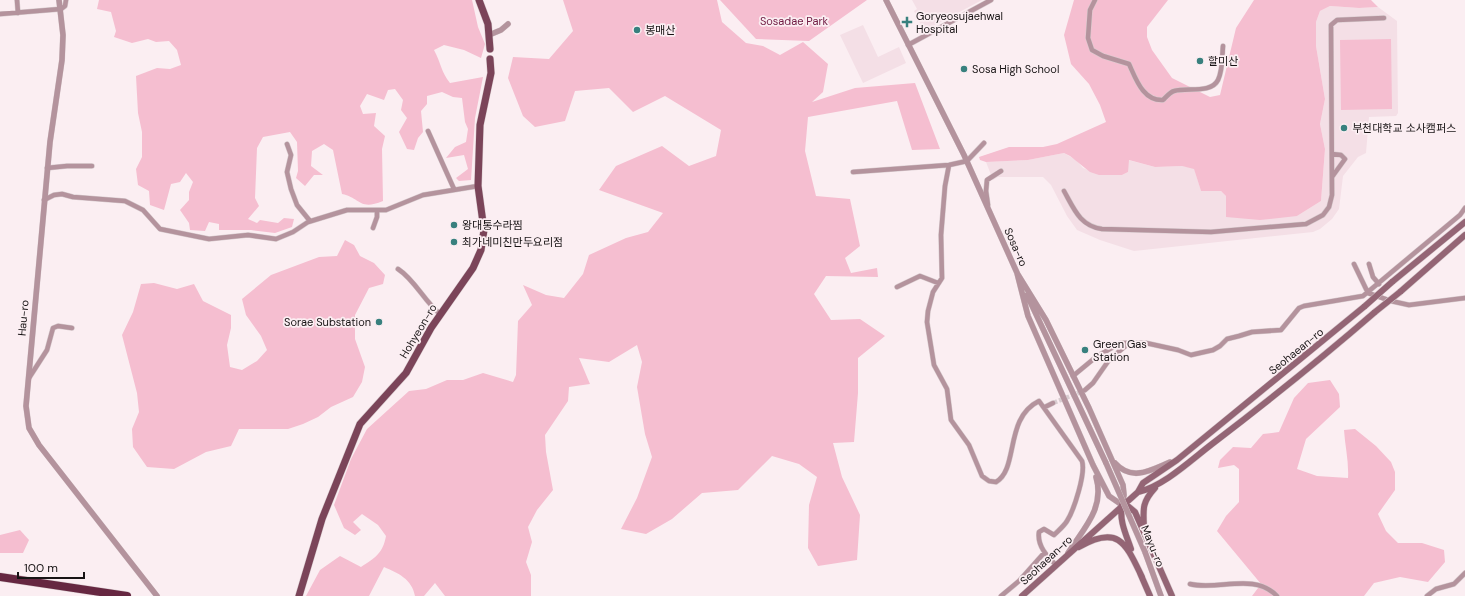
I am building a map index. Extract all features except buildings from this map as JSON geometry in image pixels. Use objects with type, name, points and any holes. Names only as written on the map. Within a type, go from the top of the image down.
[{"type":"highway","points":[[0,577],[127,596]]},
{"type":"main road","points":[[479,0],[488,24],[490,49]]},
{"type":"main road","name":"Hohyeon-ro","points":[[300,596],[322,519],[360,424],[406,373],[431,328],[473,268],[481,250],[484,230],[478,186],[480,125],[491,73],[490,59]]},
{"type":"main road","points":[[1439,243],[1465,217]]},
{"type":"main road","name":"Seohaean-ro","points":[[1022,596],[1138,492],[1143,483],[1177,460],[1465,222]]},
{"type":"main road","name":"Seohaean-ro","points":[[1138,492],[1148,490],[1274,397],[1465,237]]},
{"type":"main road","points":[[1144,530],[1144,503],[1146,497],[1158,483]]},
{"type":"main road","points":[[1150,596],[1121,522],[1120,514],[1123,504],[1135,512],[1172,596]]},
{"type":"main road","points":[[1068,554],[1094,539],[1102,537],[1118,540],[1128,548],[1142,576]]},
{"type":"street","points":[[17,0],[18,13]]},
{"type":"street","name":"Hau-ro","points":[[59,0],[63,35],[62,60],[47,168],[28,379],[26,417],[29,428],[39,445],[157,596]]},
{"type":"street","points":[[0,14],[61,9],[65,6],[66,0]]},
{"type":"street","name":"Sosa-ro","points":[[886,0],[967,161],[1123,504]]},
{"type":"street","points":[[908,45],[991,0]]},
{"type":"street","points":[[1095,0],[1090,10],[1088,38],[1092,50],[1103,56],[1129,64],[1137,83],[1146,95],[1155,101],[1163,100],[1173,91],[1206,88],[1214,85],[1220,73],[1223,46]]},
{"type":"street","points":[[1064,191],[1079,218],[1087,225],[1094,228],[1221,231],[1313,222],[1323,216],[1329,207],[1332,195],[1332,25],[1338,20],[1384,18]]},
{"type":"street","points":[[489,35],[501,30],[508,24]]},
{"type":"street","points":[[428,131],[454,189]]},
{"type":"street","points":[[853,172],[949,165],[967,161],[984,143]]},
{"type":"street","points":[[288,144],[291,155],[287,172],[291,189],[297,205],[310,221]]},
{"type":"street","points":[[1332,154],[1341,155],[1345,159],[1332,176]]},
{"type":"street","points":[[949,165],[945,186],[941,235],[942,276],[931,296],[927,322],[934,365],[947,389],[951,420],[974,454],[980,472],[985,479],[996,482],[1004,474],[1016,430],[1022,417],[1030,406],[1039,401],[1045,407],[1082,461],[1083,466],[1073,512],[1067,522],[1054,534],[1044,529],[1039,532],[1039,540],[1044,553],[1056,565]]},
{"type":"street","points":[[47,168],[92,166]]},
{"type":"street","points":[[989,211],[986,190],[987,180],[1002,171]]},
{"type":"street","points":[[44,200],[54,194],[62,194],[73,197],[125,201],[143,210],[160,229],[209,239],[248,235],[279,239],[294,232],[310,221],[350,210],[377,210],[400,206],[423,196],[454,189],[478,186]]},
{"type":"street","points":[[1073,376],[1096,356],[1120,343],[1146,344],[1178,350],[1191,356],[1213,350],[1227,339],[1252,332],[1281,330],[1299,308],[1304,306],[1326,304],[1343,298],[1359,297],[1368,293],[1460,215],[1465,208]]},
{"type":"street","points":[[373,228],[377,210]]},
{"type":"street","points":[[1354,264],[1368,293],[1400,304],[1409,305],[1465,298]]},
{"type":"street","points":[[1369,264],[1373,277],[1378,284]]},
{"type":"street","points":[[398,269],[404,273],[424,298],[440,314]]},
{"type":"street","points":[[1017,273],[1046,320],[1123,484],[1123,504],[1109,496],[1093,465],[1028,316],[1017,273]]},
{"type":"street","points":[[897,287],[920,276],[938,284]]},
{"type":"street","points":[[28,379],[47,350],[53,328],[58,326],[72,328]]},
{"type":"street","points":[[1084,390],[1093,383],[1110,360],[1129,344]]},
{"type":"street","points":[[1045,407],[1053,403]]},
{"type":"street","points":[[1111,458],[1119,467],[1135,474],[1144,473],[1177,460]]},
{"type":"street","points":[[1068,554],[1095,512],[1099,501],[1098,484],[1093,465]]},
{"type":"street","name":"Mayu-ro","points":[[1123,504],[1145,552],[1161,596]]},
{"type":"street","points":[[1001,596],[1019,581],[1044,553]]},
{"type":"street","points":[[1427,596],[1436,589],[1454,584],[1465,573]]},
{"type":"street","points":[[1190,584],[1200,586],[1230,584],[1266,587],[1277,596]]},
{"type":"shaded area","points":[[912,0],[982,0],[924,31],[914,11],[917,9]]},
{"type":"shaded area","name":"부천대학교 소사캠퍼스","points":[[1330,6],[1359,8],[1378,7],[1397,21],[1398,113],[1396,116],[1369,117],[1366,153],[1358,157],[1343,176],[1339,209],[1332,219],[1320,229],[1313,232],[1134,251],[1100,240],[1077,230],[1067,216],[1051,185],[1043,177],[998,177],[993,180],[986,162],[1028,160],[1064,153],[1076,160],[1083,168],[1099,174],[1122,175],[1128,172],[1128,160],[1155,167],[1182,166],[1194,168],[1201,191],[1221,191],[1226,196],[1297,216],[1321,201],[1325,149],[1320,124],[1325,99],[1316,46],[1316,22],[1320,11]]},
{"type":"shaded area","points":[[863,25],[878,57],[899,47],[906,63],[863,83],[840,35]]},
{"type":"green space","points":[[99,0],[472,0],[478,27],[485,44],[481,58],[464,50],[444,45],[434,50],[450,83],[483,77],[475,118],[471,180],[459,181],[456,178],[468,169],[464,155],[446,158],[455,147],[466,142],[468,129],[465,122],[462,98],[453,97],[442,92],[427,96],[427,104],[421,111],[423,132],[418,138],[414,150],[407,149],[399,132],[407,118],[401,110],[403,100],[395,89],[388,90],[384,100],[367,94],[360,106],[363,114],[376,113],[374,126],[385,136],[382,149],[383,201],[369,205],[342,194],[333,150],[324,144],[312,151],[311,166],[323,175],[314,175],[305,186],[296,178],[298,171],[297,142],[290,132],[263,137],[257,148],[255,198],[259,206],[248,219],[257,223],[260,220],[278,223],[284,218],[294,219],[292,227],[275,233],[251,230],[219,230],[219,224],[209,222],[205,231],[190,230],[189,223],[180,210],[189,200],[189,192],[193,182],[186,173],[180,182],[171,184],[164,210],[150,205],[149,191],[138,185],[136,169],[142,157],[142,132],[138,113],[136,76],[157,68],[170,69],[181,65],[177,50],[169,41],[156,42],[148,39],[132,43],[114,37],[116,31],[111,12],[97,9]]},
{"type":"green space","points":[[563,0],[717,0],[722,22],[746,43],[763,46],[780,55],[803,42],[828,64],[823,92],[812,102],[855,88],[915,83],[940,149],[912,150],[897,101],[808,117],[805,151],[816,196],[850,199],[860,246],[845,258],[851,273],[877,268],[878,277],[826,276],[814,294],[831,320],[860,319],[885,336],[858,358],[858,393],[854,442],[833,443],[842,477],[860,515],[857,560],[818,566],[808,548],[809,505],[817,477],[799,464],[772,456],[738,490],[702,493],[672,519],[646,534],[621,529],[637,498],[652,457],[645,434],[637,387],[642,362],[637,345],[609,362],[579,358],[590,384],[569,387],[568,401],[545,435],[546,452],[553,490],[537,510],[528,527],[532,542],[526,562],[531,575],[531,596],[445,596],[435,583],[424,596],[415,596],[411,585],[404,577],[384,567],[369,596],[306,596],[320,570],[340,556],[361,567],[378,554],[385,542],[386,536],[378,525],[362,514],[353,522],[361,530],[355,535],[344,528],[334,505],[351,459],[367,429],[409,391],[426,389],[447,380],[463,380],[483,373],[513,382],[516,375],[518,321],[532,305],[523,285],[546,295],[564,298],[583,274],[589,255],[626,238],[648,232],[663,213],[599,190],[616,166],[662,146],[689,166],[716,156],[721,130],[665,96],[633,112],[609,88],[575,91],[565,121],[535,127],[523,116],[508,78],[513,57],[549,59],[573,31]]},
{"type":"green space","name":"Sosadae Park","points":[[720,0],[867,0],[809,41],[756,39]]},
{"type":"green space","points":[[1074,0],[1168,0],[1147,27],[1147,37],[1152,50],[1172,78],[1210,97],[1220,95],[1236,28],[1254,0],[1371,0],[1378,7],[1359,8],[1330,6],[1320,11],[1316,22],[1316,46],[1325,99],[1320,124],[1325,149],[1321,201],[1297,216],[1260,220],[1226,217],[1226,196],[1221,191],[1201,191],[1194,169],[1182,166],[1155,167],[1129,160],[1128,172],[1122,175],[1099,175],[1090,172],[1064,153],[1028,160],[986,162],[980,160],[979,157],[1009,147],[1043,147],[1057,144],[1106,122],[1100,105],[1089,84],[1071,64],[1064,35]]},
{"type":"green space","points":[[1391,39],[1392,109],[1341,110],[1340,40]]},
{"type":"green space","points":[[345,240],[354,245],[360,256],[374,263],[385,275],[383,284],[369,288],[355,315],[355,339],[365,367],[362,382],[353,397],[331,407],[318,417],[288,429],[239,429],[231,446],[206,452],[174,469],[147,467],[133,447],[132,429],[139,412],[137,393],[122,335],[133,312],[141,284],[154,283],[177,289],[194,284],[203,301],[231,315],[231,328],[227,345],[230,367],[242,370],[257,361],[267,350],[261,336],[246,315],[242,299],[271,275],[319,257],[337,256]]},
{"type":"green space","points":[[1330,380],[1339,394],[1340,407],[1306,439],[1297,469],[1317,476],[1348,478],[1344,430],[1355,429],[1376,446],[1391,462],[1395,472],[1395,490],[1378,514],[1386,531],[1398,543],[1422,543],[1444,550],[1445,562],[1428,582],[1400,577],[1374,583],[1364,596],[1252,596],[1261,584],[1217,531],[1226,516],[1239,502],[1239,469],[1234,465],[1218,468],[1220,460],[1233,447],[1251,448],[1263,434],[1279,432],[1294,398],[1308,383]]},
{"type":"green space","points":[[20,530],[29,540],[23,553],[0,553],[0,535]]},
{"type":"tunnel","points":[[1053,403],[1083,391]]},
{"type":"place","name":"Goryeosujaehwal Hospital","points":[[907,22]]},
{"type":"place","name":"봉매산","points":[[637,30]]},
{"type":"place","name":"할미산","points":[[1200,61]]},
{"type":"place","name":"Sosa High School","points":[[964,69]]},
{"type":"place","name":"부천대학교 소사캠퍼스","points":[[1344,128]]},
{"type":"place","name":"왕대통수라찜","points":[[454,225]]},
{"type":"place","name":"최가네미친만두요리점","points":[[454,242]]},
{"type":"place","name":"Sorae Substation","points":[[379,322]]},
{"type":"place","name":"Green Gas Station","points":[[1085,350]]}]
